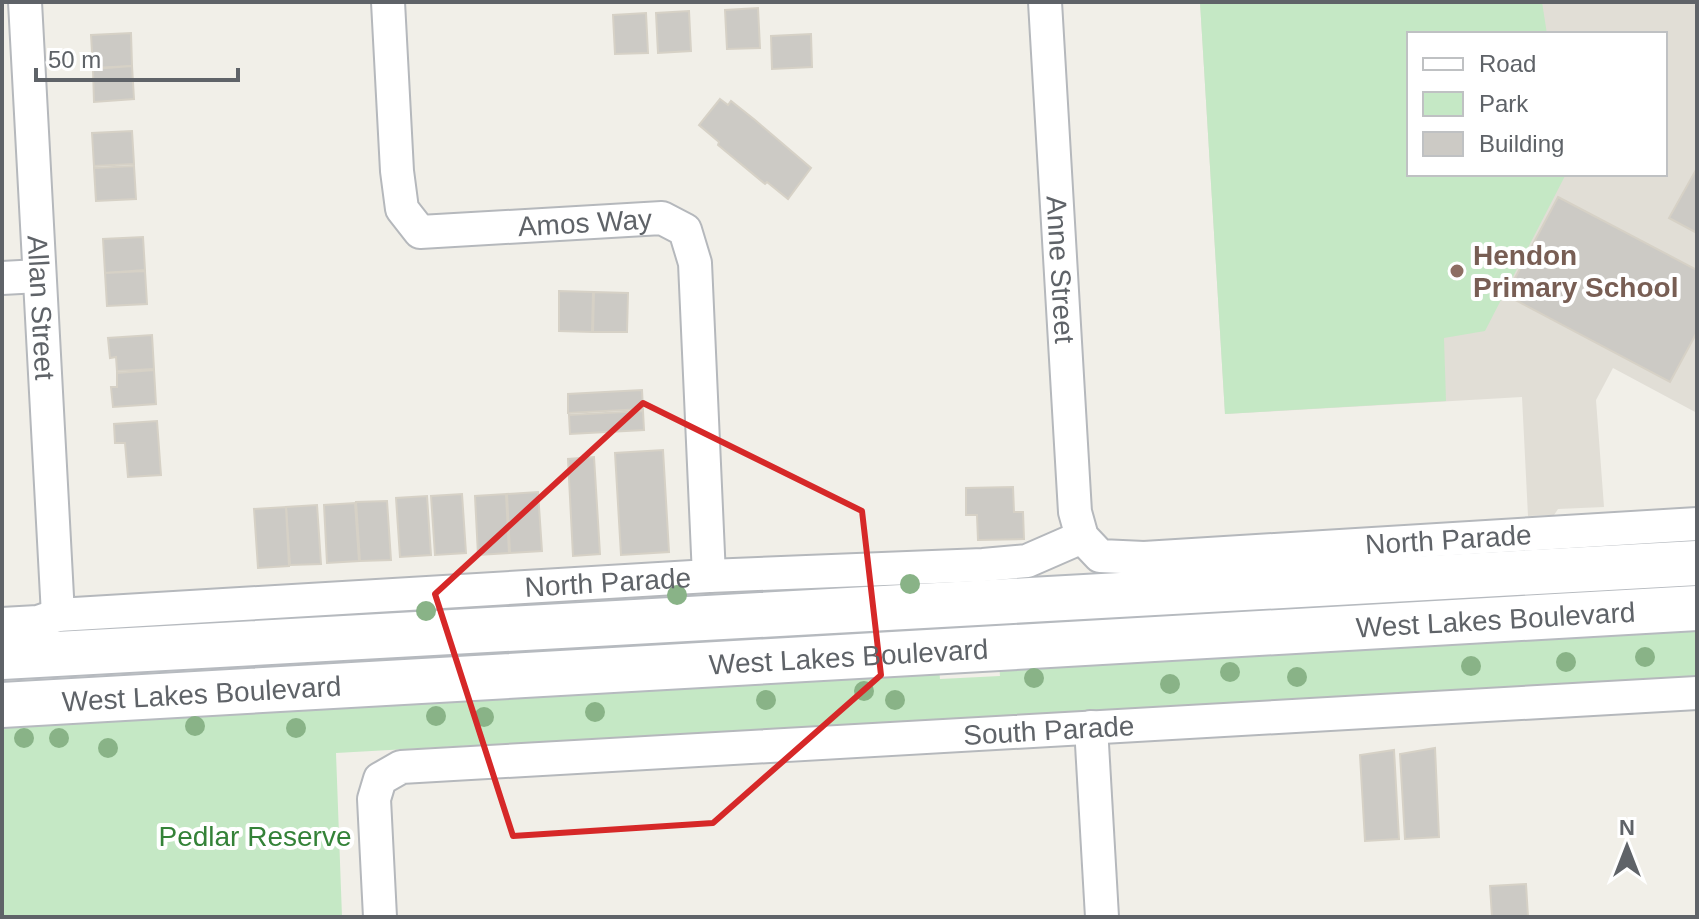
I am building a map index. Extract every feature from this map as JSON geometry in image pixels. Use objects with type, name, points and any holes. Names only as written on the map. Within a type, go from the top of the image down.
[{"type":"main road","name":"West Lakes Boulevard","points":[[2,657],[1697,563]]},
{"type":"main road","name":"West Lakes Boulevard","points":[[2,705],[1697,608]]},
{"type":"street","name":"Allan Street","points":[[25,2],[58,615]]},
{"type":"street","name":"Amos Way","points":[[388,2],[397,171],[402,209],[420,232],[446,233],[662,218],[685,230],[695,263],[709,576]]},
{"type":"street","name":"Anne Street","points":[[1045,2],[1075,512],[1082,537]]},
{"type":"street","points":[[2,278],[39,276]]},
{"type":"street","name":"North Parade","points":[[2,624],[38,622],[58,615],[709,576],[983,565],[1027,561],[1082,537],[1100,556],[1144,558],[1201,552],[1697,524]]},
{"type":"street","points":[[1201,552],[1237,587]]},
{"type":"street","name":"South Parade","points":[[380,917],[374,799],[380,779],[401,767],[1697,693]]},
{"type":"street","points":[[1091,727],[1102,917]]},
{"type":"highlighted area","points":[[643,403],[862,511],[881,675],[713,823],[513,836],[435,594]]},
{"type":"shaded area","name":"Hendon Primary School","points":[[1200,2],[1697,2],[1697,413],[1613,368],[1596,400],[1604,507],[1558,509],[1554,515],[1528,516],[1522,397],[1225,414]]},
{"type":"green space","name":"Hendon Primary School","points":[[1200,2],[1542,2],[1547,32],[1407,32],[1407,176],[1565,176],[1485,331],[1444,338],[1446,401],[1225,414]]},
{"type":"green space","name":"Pedlar Reserve","points":[[1697,625],[1697,677],[336,753],[342,917],[2,917],[2,719],[939,667],[940,679],[1000,676],[999,664]]},
{"type":"building","points":[[758,8],[760,48],[727,49],[725,10]]},
{"type":"building","points":[[689,11],[691,51],[658,53],[656,13]]},
{"type":"building","points":[[646,13],[648,53],[615,54],[613,15]]},
{"type":"building","points":[[131,33],[132,66],[93,68],[91,35]]},
{"type":"building","points":[[811,34],[812,67],[772,69],[771,36]]},
{"type":"building","points":[[132,66],[134,99],[94,102],[93,69]]},
{"type":"building","points":[[720,99],[728,105],[731,101],[811,168],[788,199],[718,145],[719,142],[699,125]]},
{"type":"building","points":[[132,131],[134,164],[94,166],[92,133]]},
{"type":"building","points":[[134,166],[136,199],[96,201],[94,168]]},
{"type":"building","points":[[1697,168],[1697,233],[1669,218]]},
{"type":"building","points":[[1558,197],[1697,270],[1697,332],[1670,382],[1506,295]]},
{"type":"building","points":[[143,237],[145,270],[105,273],[103,239]]},
{"type":"building","points":[[145,271],[147,304],[107,306],[105,273]]},
{"type":"building","points":[[559,291],[593,292],[592,332],[559,331]]},
{"type":"building","points":[[594,292],[628,293],[627,332],[593,332]]},
{"type":"building","points":[[152,335],[154,369],[117,371],[116,357],[110,358],[108,338]]},
{"type":"building","points":[[154,370],[156,404],[113,407],[111,387],[117,387],[117,373]]},
{"type":"building","points":[[642,390],[643,409],[568,413],[568,394]]},
{"type":"building","points":[[643,411],[644,430],[570,434],[569,415]]},
{"type":"building","points":[[157,421],[161,475],[128,477],[125,443],[115,443],[114,424]]},
{"type":"building","points":[[663,450],[669,552],[621,555],[615,453]]},
{"type":"building","points":[[594,457],[600,554],[573,556],[568,459]]},
{"type":"building","points":[[1013,487],[1014,512],[1023,512],[1024,539],[978,540],[977,515],[966,515],[966,488]]},
{"type":"building","points":[[538,492],[542,551],[510,553],[507,494]]},
{"type":"building","points":[[462,494],[466,553],[435,555],[431,496]]},
{"type":"building","points":[[506,494],[509,553],[478,555],[475,496]]},
{"type":"building","points":[[427,496],[431,555],[400,557],[396,498]]},
{"type":"building","points":[[387,501],[391,560],[360,561],[356,502]]},
{"type":"building","points":[[355,503],[359,561],[327,563],[324,505]]},
{"type":"building","points":[[317,505],[321,564],[290,565],[286,507]]},
{"type":"building","points":[[286,507],[289,566],[258,568],[254,509]]},
{"type":"building","points":[[1435,748],[1439,837],[1405,839],[1400,754]]},
{"type":"building","points":[[1394,750],[1399,839],[1365,841],[1360,755]]},
{"type":"building","points":[[1526,884],[1528,917],[1492,917],[1490,886]]},
{"type":"place","name":"Hendon Primary School","points":[[1457,271]]}]
